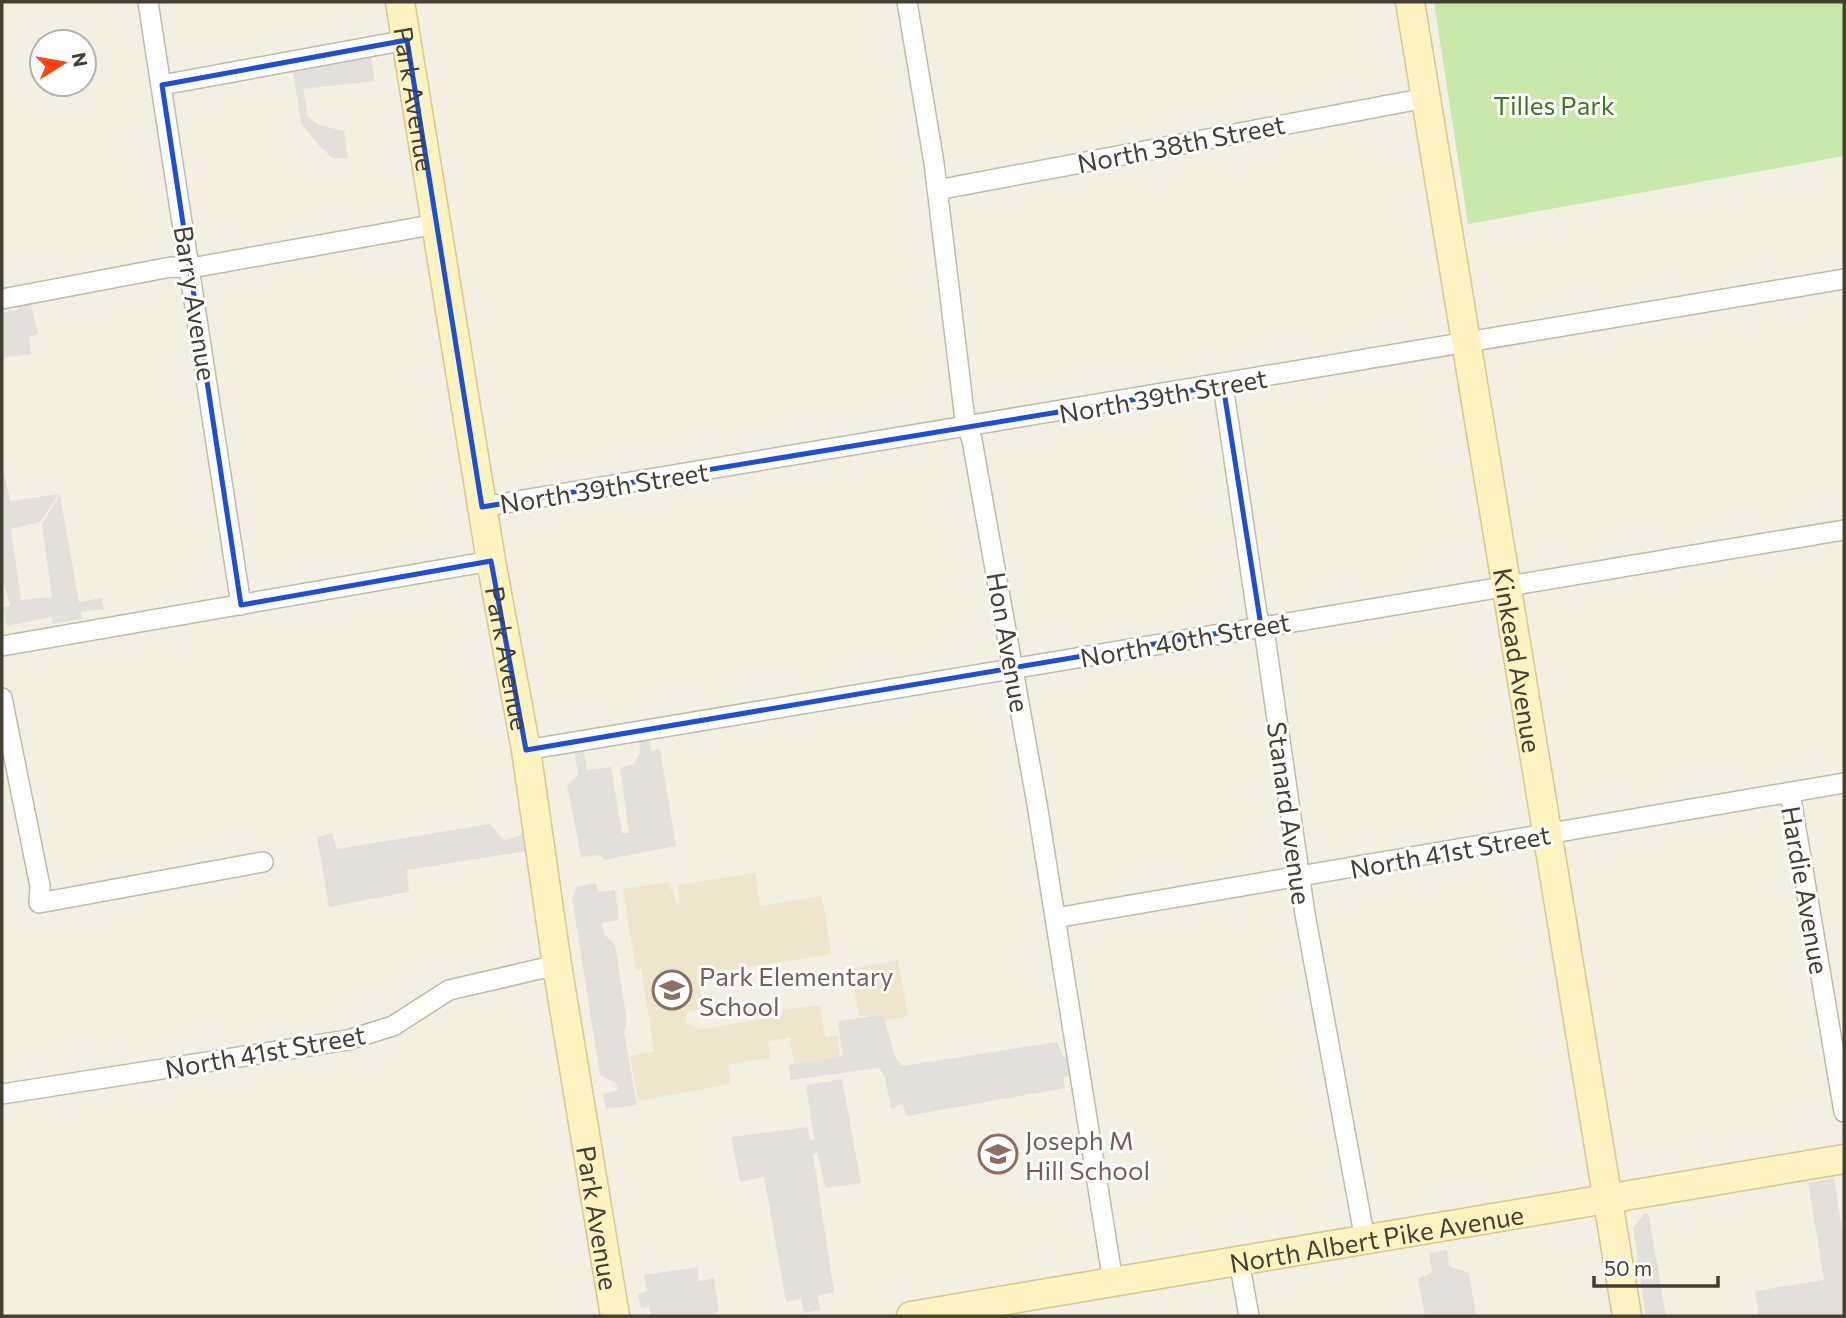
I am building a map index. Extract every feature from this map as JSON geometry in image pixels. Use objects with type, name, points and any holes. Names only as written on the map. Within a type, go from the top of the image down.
[{"type":"street","name":"Barry Avenue","points":[[148,2],[241,605]]},
{"type":"street","name":"Park Avenue","points":[[400,2],[491,561],[526,750],[557,965],[615,1316]]},
{"type":"street","name":"Hon Avenue","points":[[907,2],[937,190],[953,332],[968,427],[1014,669],[1113,1282]]},
{"type":"street","name":"Kinkead Avenue","points":[[1410,2],[1628,1316]]},
{"type":"street","points":[[162,85],[407,40]]},
{"type":"street","name":"North 38th Street","points":[[937,190],[1426,98]]},
{"type":"street","points":[[2,299],[171,267],[191,268],[437,224]]},
{"type":"street","name":"North 39th Street","points":[[482,507],[1844,279]]},
{"type":"street","name":"Stanard Avenue","points":[[1223,385],[1300,877],[1365,1240]]},
{"type":"street","name":"North 40th Street","points":[[526,750],[1844,530]]},
{"type":"street","points":[[2,646],[491,561]]},
{"type":"street","points":[[2,698],[40,886],[39,903],[263,862]]},
{"type":"street","name":"North 41st Street","points":[[1055,918],[1844,783]]},
{"type":"street","name":"Hardie Avenue","points":[[1790,793],[1844,1112]]},
{"type":"street","name":"North 41st Street","points":[[2,1094],[348,1040],[393,1026],[449,990],[557,965]]},
{"type":"street","name":"North Albert Pike Avenue","points":[[911,1316],[1844,1159]]},
{"type":"street","points":[[1239,1261],[1248,1316]]},
{"type":"highlighted area","points":[[407,40],[482,507],[1223,385],[1261,626],[526,750],[491,561],[241,605],[162,85]]},
{"type":"shaded area","points":[[370,51],[375,81],[303,89],[308,117],[319,125],[344,131],[348,158],[334,159],[320,147],[301,123],[292,66]]},
{"type":"shaded area","points":[[29,297],[38,334],[29,337],[31,354],[2,358],[2,312],[18,310],[14,300]]},
{"type":"shaded area","points":[[2,475],[5,475],[10,501],[59,494],[40,522],[11,529],[21,600],[52,597],[42,524],[60,495],[79,602],[102,598],[104,609],[81,612],[82,619],[52,624],[52,617],[7,626],[4,608],[10,605],[2,577]]},
{"type":"shaded area","points":[[649,734],[651,751],[660,749],[676,846],[604,860],[601,855],[581,857],[567,785],[578,775],[574,749],[583,747],[587,770],[611,767],[622,833],[629,833],[620,768],[634,764],[640,753],[639,735]]},
{"type":"shaded area","points":[[490,824],[504,840],[519,836],[524,831],[527,851],[407,870],[409,892],[329,907],[317,837],[332,833],[337,849]]},
{"type":"shaded area","name":"Park Elementary School","points":[[755,873],[760,906],[822,896],[831,954],[698,975],[703,1009],[688,1011],[686,1022],[700,1030],[782,1015],[783,1010],[820,1005],[825,1037],[837,1036],[840,1057],[794,1064],[790,1038],[768,1041],[770,1058],[728,1065],[730,1084],[638,1101],[630,1056],[654,1051],[641,969],[636,970],[623,889],[670,882],[668,888],[673,890],[676,904],[680,903],[678,885]]},
{"type":"shaded area","points":[[596,883],[598,892],[615,890],[619,920],[602,923],[604,934],[615,945],[627,1021],[624,1032],[637,1105],[606,1109],[603,1094],[618,1090],[616,1083],[600,1075],[572,898],[577,887]]},
{"type":"shaded area","name":"Park Elementary School","points":[[898,960],[908,1016],[871,1023],[869,1015],[859,1017],[851,969]]},
{"type":"shaded area","points":[[883,1015],[895,1057],[902,1066],[1057,1042],[1063,1057],[1068,1056],[1074,1074],[1063,1078],[1065,1088],[907,1116],[902,1104],[891,1109],[885,1077],[879,1068],[791,1080],[789,1065],[843,1056],[838,1021]]},
{"type":"shaded area","points":[[842,1079],[861,1183],[826,1188],[817,1153],[813,1154],[834,1292],[817,1296],[821,1310],[804,1313],[801,1299],[786,1302],[764,1177],[740,1182],[731,1137],[807,1127],[810,1139],[814,1140],[806,1085]]},
{"type":"shaded area","points":[[1834,1178],[1844,1242],[1844,1316],[1759,1316],[1755,1291],[1824,1280],[1808,1183]]},
{"type":"shaded area","points":[[1645,1213],[1649,1216],[1666,1316],[1646,1316],[1633,1228]]},
{"type":"shaded area","points":[[1447,1250],[1449,1266],[1469,1273],[1476,1316],[1425,1316],[1418,1279],[1432,1272],[1429,1253]]},
{"type":"shaded area","points":[[698,1267],[699,1281],[714,1278],[719,1312],[699,1316],[651,1316],[649,1307],[641,1308],[638,1294],[647,1291],[644,1275]]},
{"type":"green space","name":"Tilles Park","points":[[1434,2],[1844,2],[1844,156],[1468,224]]},
{"type":"place","name":"Park Elementary School","points":[[672,990]]},
{"type":"place","name":"Joseph M Hill School","points":[[998,1154]]}]
